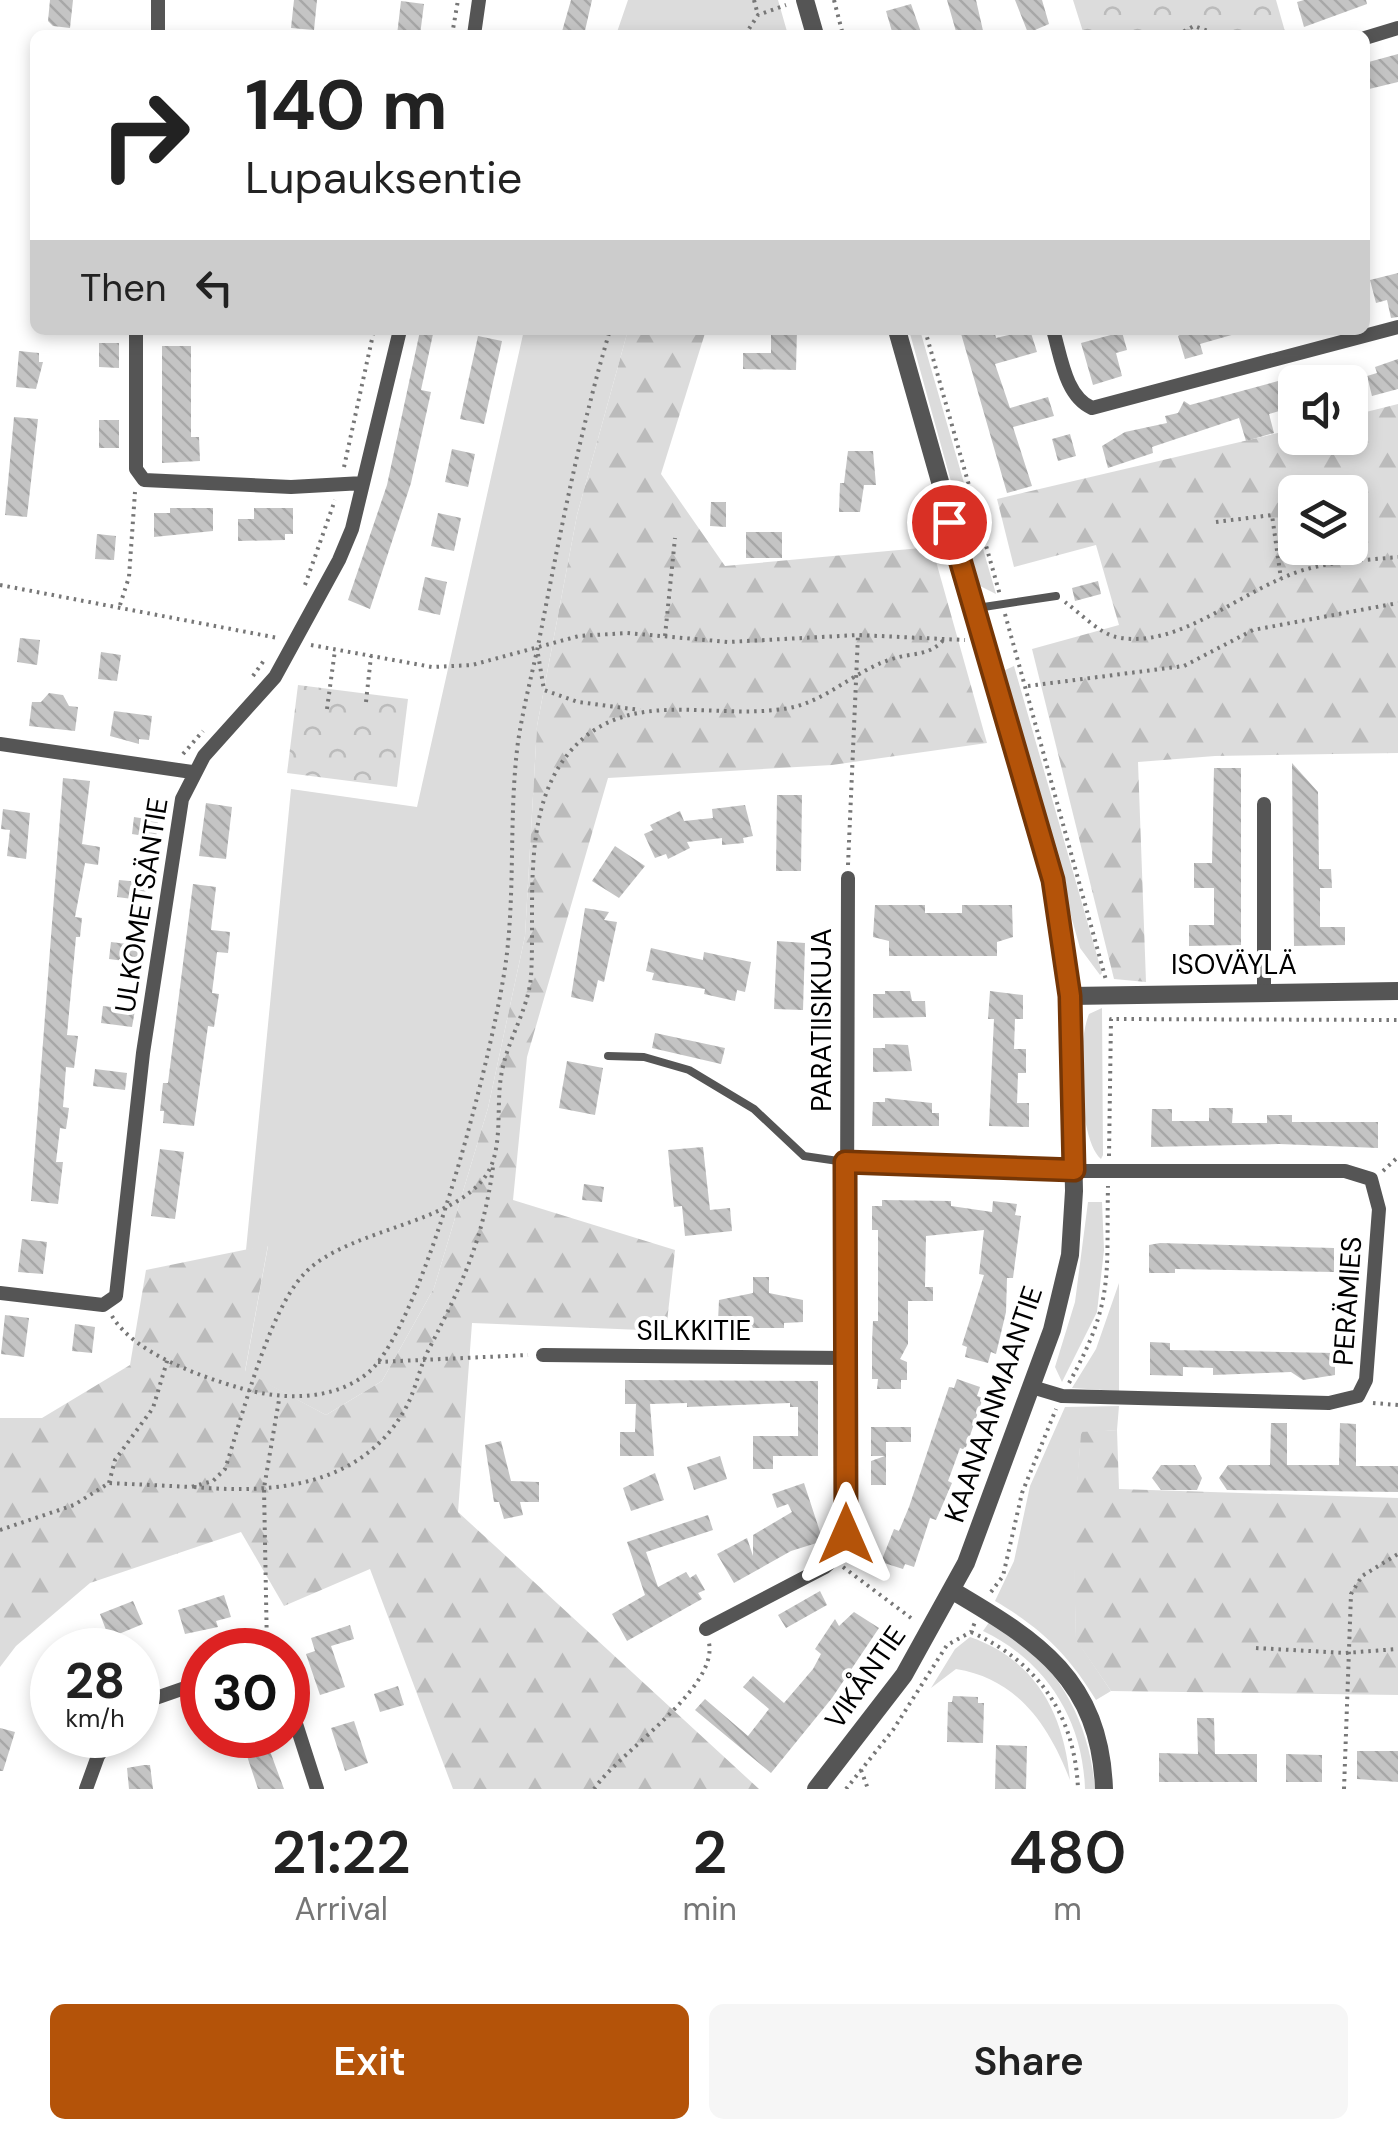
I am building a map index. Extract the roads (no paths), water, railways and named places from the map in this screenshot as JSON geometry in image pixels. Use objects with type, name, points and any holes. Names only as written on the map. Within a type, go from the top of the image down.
[{"type":"street","points":[[158,0],[158,30]]},
{"type":"street","points":[[475,30],[478,0]]},
{"type":"street","points":[[805,0],[814,30]]},
{"type":"street","points":[[1370,36],[1398,28]]},
{"type":"street","points":[[1370,334],[1398,327]]},
{"type":"street","points":[[136,335],[136,469],[144,480],[363,483]]},
{"type":"street","name":"ULKOMETSÄNTIE","points":[[0,1293],[103,1305],[116,1296],[175,830],[192,772],[275,677],[298,642],[346,544],[399,335]]},
{"type":"street","name":"KAANAANMAANTIE","points":[[899,335],[1053,880],[1070,996],[1074,1170],[1065,1278],[1000,1482],[953,1591]]},
{"type":"street","points":[[1055,335],[1070,386],[1077,399],[1092,408],[1368,335]]},
{"type":"street","points":[[0,744],[192,772]]},
{"type":"street","points":[[1264,804],[1264,991]]},
{"type":"street","name":"PARATIISIKUJA","points":[[706,1629],[808,1578],[834,1559],[846,1534],[848,878]]},
{"type":"street","name":"ISOVÄYLÄ","points":[[1070,996],[1398,991]]},
{"type":"street","points":[[845,1162],[1074,1170]]},
{"type":"street","name":"PERÄMIES","points":[[1032,1387],[1062,1396],[1330,1403],[1358,1396],[1366,1380],[1379,1209],[1371,1179],[1346,1171],[1074,1170]]},
{"type":"street","name":"SILKKITIE","points":[[543,1354],[845,1358]]},
{"type":"street","points":[[953,1591],[1033,1639],[1064,1671],[1096,1731],[1104,1789]]},
{"type":"street","name":"VIKÅNTIE","points":[[816,1789],[872,1720],[953,1591]]},
{"type":"street","points":[[86,1789],[97,1758]]},
{"type":"street","points":[[307,1758],[317,1789]]},
{"type":"lane","points":[[975,609],[1056,596]]},
{"type":"lane","points":[[608,1056],[644,1057],[689,1070],[754,1110],[804,1156],[845,1162]]}]
